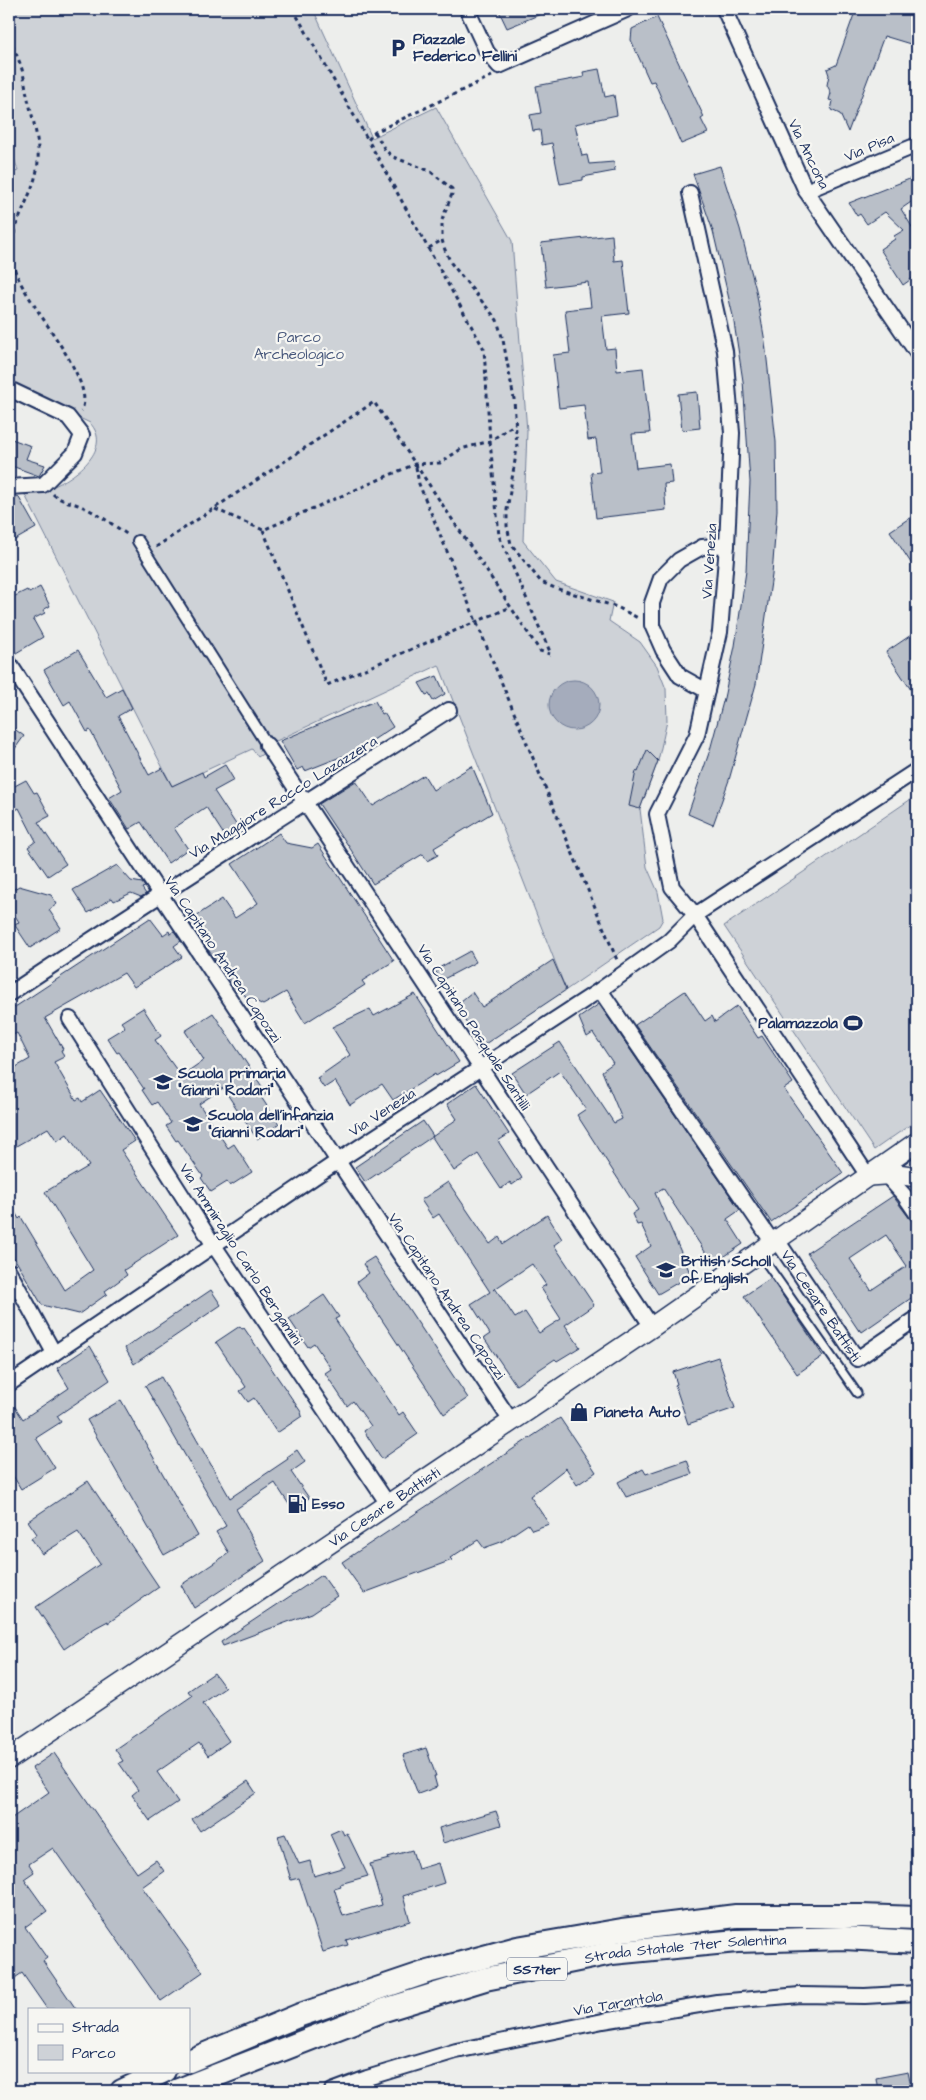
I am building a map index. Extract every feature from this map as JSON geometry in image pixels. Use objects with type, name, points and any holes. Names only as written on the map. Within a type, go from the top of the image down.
[{"type":"highway","name":"Strada Statale 7ter Salentina","points":[[190,2061],[300,2015],[424,1973],[517,1948],[622,1930],[736,1916],[917,1918]]},
{"type":"highway","name":"Strada Statale 7ter Salentina","points":[[176,2091],[384,2010],[485,1979],[612,1953],[738,1941],[844,1938],[917,1942]]},
{"type":"highway","points":[[122,2091],[162,2072]]},
{"type":"main road","name":"Via Cesare Battisti","points":[[9,1759],[652,1327],[770,1245],[877,1176],[917,1142]]},
{"type":"main road","points":[[877,1176],[917,1177]]},
{"type":"street","points":[[467,9],[486,52],[500,66],[628,9]]},
{"type":"street","name":"Via Ancona","points":[[724,9],[806,191],[917,353]]},
{"type":"street","name":"Via Pisa","points":[[806,191],[917,144]]},
{"type":"street","name":"Via Venezia","points":[[690,192],[725,351],[732,433],[727,545],[720,632],[696,735],[658,814],[672,887],[695,915]]},
{"type":"street","points":[[9,389],[68,417],[82,435],[75,453],[43,485],[9,487]]},
{"type":"street","points":[[138,541],[267,745]]},
{"type":"street","points":[[707,691],[680,676],[663,650],[652,625],[652,603],[661,578],[679,560],[702,547],[727,545]]},
{"type":"street","name":"Via Capitano Andrea Capozzi","points":[[9,663],[160,894],[511,1421]]},
{"type":"street","name":"Via Maggiore Rocco Lazazzera","points":[[9,994],[160,894],[449,710]]},
{"type":"street","name":"Via Capitano Pasquale Santilli","points":[[267,745],[307,802],[652,1327]]},
{"type":"street","name":"Via Venezia","points":[[9,1384],[213,1244],[600,990],[669,941],[695,915],[917,770]]},
{"type":"street","points":[[695,915],[877,1176],[904,1196],[917,1213]]},
{"type":"street","points":[[600,990],[770,1245]]},
{"type":"street","name":"Via Ammiraglio Carlo Bergamini","points":[[70,1019],[213,1244],[388,1504]]},
{"type":"street","name":"Via Cesare Battisti","points":[[770,1245],[857,1359],[917,1318]]},
{"type":"street","points":[[9,1271],[54,1353]]},
{"type":"street","name":"Via Tarantola","points":[[332,2091],[367,2078],[456,2051],[613,2019],[726,2002],[800,1995],[865,1996],[917,1992]]},
{"type":"lane","name":"Via Cesare Battisti","points":[[770,1245],[857,1393]]},
{"type":"path","points":[[146,554],[374,402],[540,651],[551,654],[499,536],[484,349],[293,9]]},
{"type":"path","points":[[9,38],[23,71],[39,151],[36,172],[14,237],[13,264],[20,284],[51,330],[79,379],[84,396],[83,408],[73,424]]},
{"type":"path","points":[[368,140],[375,132],[491,78],[500,66]]},
{"type":"path","points":[[375,132],[385,150],[393,157],[430,171],[452,189],[452,194],[442,220],[442,240],[451,263],[497,320],[503,340],[514,400],[517,448],[507,510],[507,526],[511,544],[541,582],[617,608],[652,625]]},
{"type":"path","points":[[428,248],[442,240]]},
{"type":"path","points":[[263,530],[415,464],[440,463],[461,449],[490,441],[515,424]]},
{"type":"path","points":[[415,464],[419,484],[617,960]]},
{"type":"path","points":[[43,485],[56,497],[96,513],[138,541]]},
{"type":"path","points":[[214,509],[263,530],[327,685],[511,607]]},
{"type":"green space","name":"Parco Archeologico","points":[[9,9],[313,9],[372,138],[436,107],[512,241],[527,431],[523,541],[556,582],[613,602],[609,621],[640,642],[657,666],[666,689],[667,721],[658,761],[640,809],[647,867],[658,892],[663,919],[659,926],[566,990],[439,665],[274,742],[276,745],[258,757],[252,749],[172,786],[25,495],[47,489],[73,475],[89,460],[95,451],[97,442],[96,432],[90,423],[9,384],[9,174],[18,171],[9,142]]},
{"type":"green space","name":"Palamazzola","points":[[917,795],[917,1120],[874,1150],[724,926]]},
{"type":"water","points":[[574,680],[583,682],[594,691],[599,705],[597,714],[588,725],[574,730],[565,728],[554,719],[549,705],[551,696],[560,685]]},
{"type":"building","points":[[498,9],[553,9],[507,28]]},
{"type":"building","points":[[856,9],[917,9],[917,46],[884,36],[848,132],[840,114],[831,110],[833,101],[829,100],[831,93],[827,85],[829,75],[827,69],[836,65]]},
{"type":"building","points":[[657,17],[704,117],[701,119],[708,133],[681,144],[654,81],[650,82],[631,40],[632,29]]},
{"type":"building","points":[[599,69],[605,97],[614,95],[617,115],[575,124],[582,156],[587,155],[589,164],[614,162],[615,171],[583,177],[583,180],[560,184],[552,143],[542,145],[540,130],[533,131],[530,115],[541,113],[536,86],[584,77],[583,72]]},
{"type":"building","points":[[720,166],[740,229],[756,290],[765,342],[776,442],[777,510],[772,575],[756,684],[729,780],[713,825],[688,814],[710,750],[735,646],[746,571],[750,482],[743,381],[733,316],[713,231],[693,174]]},
{"type":"building","points":[[912,178],[917,187],[917,198],[901,209],[917,235],[917,275],[903,285],[880,249],[895,239],[894,236],[904,230],[885,212],[867,224],[860,214],[857,216],[849,203]]},
{"type":"building","points":[[612,235],[614,261],[623,260],[629,313],[602,316],[606,349],[615,348],[617,371],[643,368],[650,433],[632,434],[636,468],[670,464],[672,483],[664,484],[666,510],[596,518],[591,473],[600,472],[596,439],[588,440],[584,405],[559,408],[553,355],[570,353],[565,310],[591,307],[588,282],[546,287],[541,243]]},
{"type":"building","points":[[697,392],[700,428],[682,430],[678,394]]},
{"type":"building","points":[[9,438],[31,446],[26,459],[45,465],[39,476],[9,465]]},
{"type":"building","points":[[18,496],[36,528],[15,540],[9,528],[9,501]]},
{"type":"building","points":[[917,513],[917,572],[890,531]]},
{"type":"building","points":[[40,587],[50,606],[43,610],[45,613],[33,619],[43,637],[16,653],[9,640],[9,599],[27,590],[29,593]]},
{"type":"building","points":[[917,631],[917,699],[886,652]]},
{"type":"building","points":[[78,650],[106,697],[122,688],[132,708],[118,716],[149,775],[162,768],[172,786],[202,772],[204,777],[225,765],[234,780],[214,791],[239,829],[226,838],[206,807],[174,828],[188,849],[168,863],[141,822],[129,829],[109,798],[122,790],[90,730],[87,732],[70,701],[64,705],[44,670]]},
{"type":"building","points":[[437,676],[445,694],[433,701],[429,694],[426,695],[419,683]]},
{"type":"building","points":[[375,701],[382,714],[384,713],[393,727],[344,759],[343,756],[305,771],[303,767],[297,770],[280,741]]},
{"type":"building","points":[[9,725],[24,736],[9,757]]},
{"type":"building","points":[[647,750],[658,761],[640,809],[629,806],[636,771],[638,772]]},
{"type":"building","points":[[472,766],[492,813],[434,848],[438,855],[427,861],[423,854],[373,884],[319,804],[356,781],[373,806],[424,775],[433,790]]},
{"type":"building","points":[[26,780],[34,793],[37,792],[50,816],[38,822],[66,864],[48,876],[28,847],[36,841],[19,808],[9,814],[9,789]]},
{"type":"building","points":[[279,833],[286,843],[312,848],[318,844],[394,961],[362,981],[365,985],[305,1023],[286,992],[263,1005],[250,998],[247,1000],[245,995],[237,991],[188,921],[222,899],[235,918],[258,903],[232,864]]},
{"type":"building","points":[[117,865],[131,881],[142,883],[145,887],[142,888],[146,894],[141,897],[131,893],[114,901],[112,898],[88,913],[73,890]]},
{"type":"building","points":[[19,886],[51,895],[57,904],[49,910],[61,928],[30,948],[14,924],[19,922],[9,906],[9,892]]},
{"type":"building","points":[[150,918],[163,935],[169,931],[170,934],[174,931],[181,941],[174,946],[182,957],[134,987],[124,973],[45,1018],[63,1049],[61,1050],[64,1057],[54,1062],[76,1100],[80,1098],[82,1102],[100,1090],[135,1141],[121,1150],[178,1235],[124,1270],[127,1275],[105,1291],[107,1294],[79,1314],[42,1305],[9,1249],[9,1202],[19,1219],[21,1217],[65,1290],[93,1270],[45,1192],[89,1166],[67,1134],[57,1141],[48,1128],[9,1150],[9,1071],[30,1059],[17,1033],[13,1035],[9,1029],[9,1011]]},
{"type":"building","points":[[470,951],[476,962],[440,981],[435,970]]},
{"type":"building","points":[[553,960],[566,990],[482,1046],[455,1006],[472,992],[482,1007]]},
{"type":"building","points":[[685,991],[705,1021],[712,1016],[715,1022],[737,1006],[758,1038],[762,1036],[793,1083],[784,1089],[843,1173],[771,1222],[635,1025]]},
{"type":"building","points":[[415,994],[459,1062],[436,1076],[435,1074],[393,1100],[382,1084],[350,1105],[335,1081],[324,1088],[317,1078],[350,1055],[332,1027],[370,1009],[374,1016]]},
{"type":"building","points":[[599,1004],[740,1210],[727,1219],[743,1244],[713,1264],[663,1188],[655,1193],[691,1275],[658,1294],[635,1257],[651,1246],[641,1224],[637,1225],[632,1214],[638,1210],[577,1115],[586,1109],[560,1071],[526,1094],[512,1073],[560,1042],[614,1123],[622,1119],[602,1071],[613,1063],[593,1033],[587,1037],[579,1018]]},
{"type":"building","points":[[143,1008],[161,1036],[155,1040],[181,1076],[204,1060],[185,1031],[213,1013],[267,1094],[261,1097],[279,1124],[257,1139],[223,1088],[199,1104],[228,1148],[234,1144],[252,1172],[230,1186],[227,1182],[211,1192],[201,1178],[203,1176],[166,1126],[171,1123],[157,1102],[152,1105],[142,1090],[144,1089],[107,1038],[125,1027],[121,1022]]},
{"type":"building","points":[[476,1084],[509,1134],[498,1141],[522,1178],[512,1185],[510,1182],[501,1189],[478,1154],[454,1171],[432,1137],[457,1119],[447,1104]]},
{"type":"building","points":[[423,1121],[433,1136],[365,1182],[355,1167]]},
{"type":"building","points":[[448,1182],[490,1244],[499,1237],[503,1244],[547,1215],[562,1239],[554,1245],[594,1305],[565,1325],[580,1347],[557,1361],[555,1359],[516,1385],[484,1338],[490,1334],[471,1304],[490,1292],[439,1214],[433,1218],[421,1200]],"holes":[[[532,1264],[546,1285],[541,1288],[561,1319],[539,1333],[525,1312],[515,1318],[495,1288]]]},
{"type":"building","points":[[893,1196],[910,1219],[917,1223],[917,1294],[862,1332],[860,1329],[859,1331],[807,1253]],"holes":[[[886,1235],[907,1266],[871,1290],[850,1259]]]},
{"type":"building","points":[[374,1257],[468,1398],[444,1414],[357,1282],[369,1273],[363,1264]]},
{"type":"building","points":[[771,1278],[823,1356],[797,1374],[744,1296]]},
{"type":"building","points":[[211,1290],[221,1305],[134,1364],[125,1348]]},
{"type":"building","points":[[324,1295],[339,1317],[335,1319],[399,1415],[403,1412],[418,1434],[382,1459],[364,1431],[371,1426],[353,1401],[347,1406],[325,1373],[331,1369],[314,1343],[308,1347],[289,1319]]},
{"type":"building","points":[[240,1326],[242,1329],[244,1328],[301,1412],[302,1416],[277,1433],[254,1398],[248,1402],[240,1391],[246,1387],[216,1342]]},
{"type":"building","points":[[90,1346],[110,1380],[57,1416],[61,1422],[36,1438],[55,1468],[21,1489],[9,1469],[9,1398],[23,1419],[69,1388],[57,1368]]},
{"type":"building","points":[[718,1357],[735,1408],[688,1424],[675,1385],[677,1384],[673,1372]]},
{"type":"building","points":[[161,1377],[230,1498],[288,1459],[287,1457],[297,1450],[305,1462],[291,1472],[309,1498],[292,1509],[275,1483],[236,1509],[265,1561],[194,1608],[181,1585],[229,1553],[216,1532],[226,1526],[145,1386]]},
{"type":"building","points":[[121,1400],[198,1536],[164,1555],[87,1420]]},
{"type":"building","points":[[560,1418],[596,1472],[577,1485],[566,1468],[530,1496],[549,1524],[532,1530],[528,1524],[501,1542],[484,1548],[478,1540],[450,1558],[452,1560],[364,1593],[342,1562]]},
{"type":"building","points":[[687,1460],[692,1474],[626,1497],[618,1482],[643,1469],[646,1474]]},
{"type":"building","points":[[88,1481],[159,1587],[108,1623],[108,1621],[95,1628],[64,1649],[36,1607],[100,1564],[78,1532],[42,1554],[31,1538],[37,1534],[28,1521]]},
{"type":"building","points":[[322,1575],[337,1596],[312,1613],[223,1646],[221,1642]]},
{"type":"building","points":[[214,1673],[225,1688],[203,1703],[229,1741],[208,1756],[199,1743],[157,1772],[178,1802],[150,1821],[132,1795],[138,1790],[119,1763],[123,1761],[115,1749],[192,1696],[188,1691]]},
{"type":"building","points":[[426,1748],[436,1776],[434,1776],[437,1787],[418,1794],[403,1755]]},
{"type":"building","points":[[54,1753],[137,1873],[156,1860],[164,1871],[142,1887],[203,1972],[161,2001],[53,1848],[29,1864],[34,1872],[24,1879],[47,1911],[25,1927],[47,1958],[43,1961],[75,2008],[46,2008],[22,1973],[9,1982],[9,1820],[49,1792],[32,1768]]},
{"type":"building","points":[[248,1781],[256,1793],[200,1831],[192,1819]]},
{"type":"building","points":[[496,1811],[501,1825],[443,1843],[439,1828]]},
{"type":"building","points":[[341,1829],[344,1835],[347,1833],[368,1876],[340,1884],[341,1886],[334,1888],[343,1916],[382,1905],[370,1864],[389,1859],[388,1857],[412,1850],[418,1869],[438,1863],[444,1883],[403,1896],[410,1921],[346,1940],[348,1945],[323,1952],[299,1878],[291,1880],[278,1836],[285,1834],[299,1864],[310,1861],[314,1876],[345,1867],[330,1834]]},
{"type":"building","points":[[908,2072],[912,2091],[878,2091],[876,2078]]},
{"type":"place","name":"Piazzale Federico Fellini","points":[[398,48]]},
{"type":"place","name":"Palamazzola","points":[[853,1023]]},
{"type":"place","name":"Scuola primaria \"Gianni Rodari\"","points":[[163,1082]]},
{"type":"place","name":"Scuola dell'infanzia \"Gianni Rodari\"","points":[[193,1124]]},
{"type":"place","name":"British Scholl of English","points":[[666,1270]]},
{"type":"place","name":"Pianeta Auto","points":[[579,1412]]},
{"type":"place","name":"Esso","points":[[297,1504]]}]
